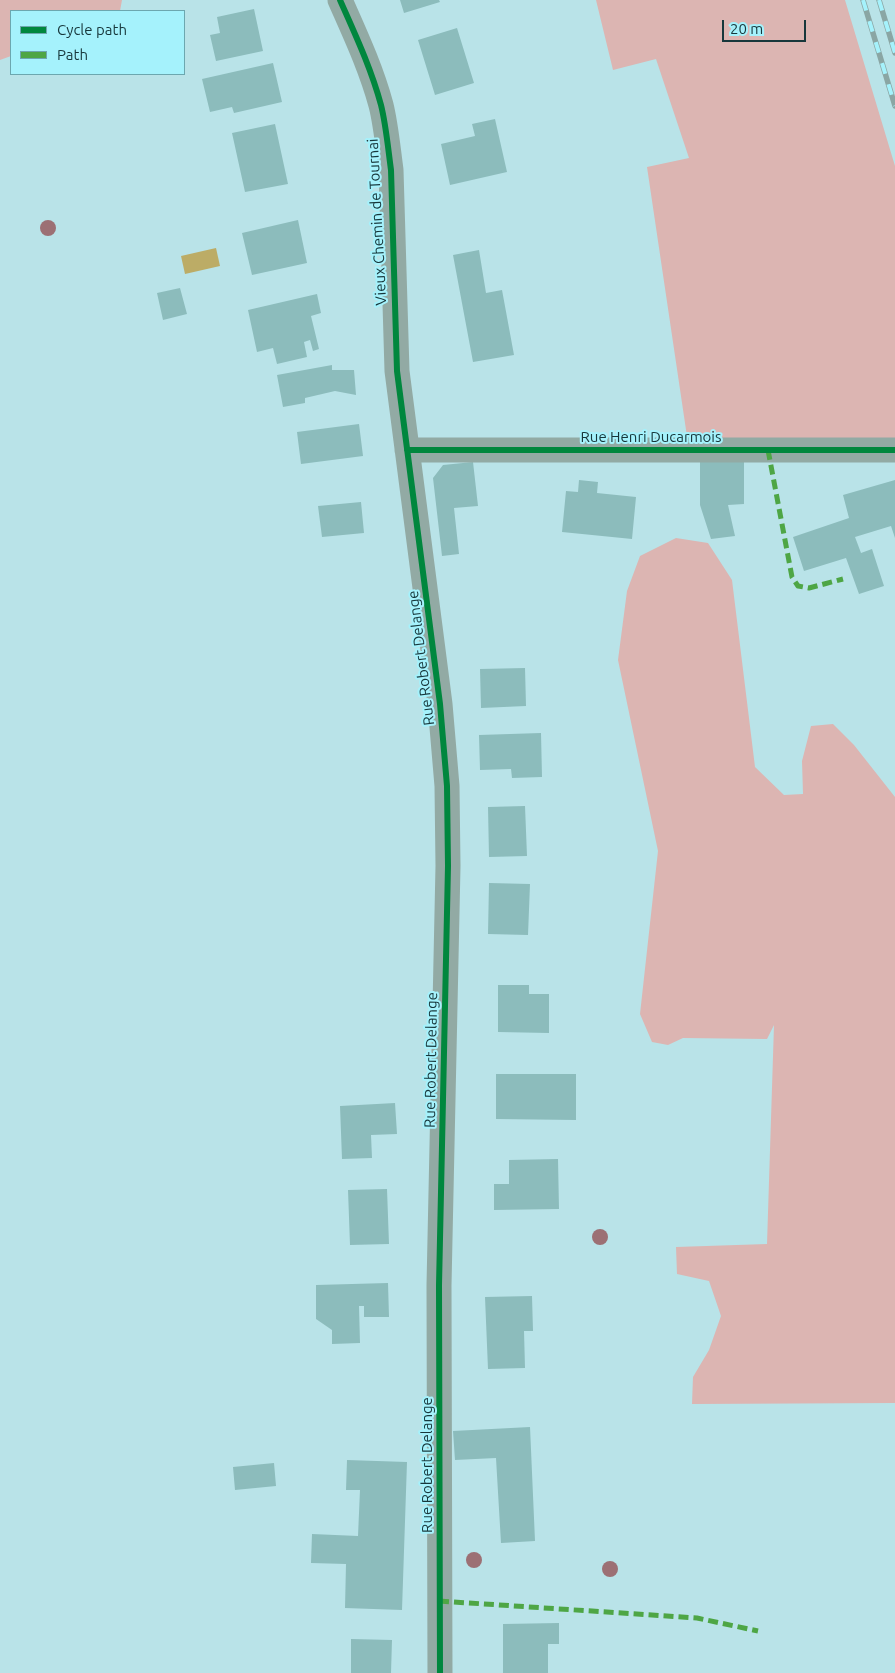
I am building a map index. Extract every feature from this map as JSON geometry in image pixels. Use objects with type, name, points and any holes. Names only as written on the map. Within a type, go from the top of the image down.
[{"type":"street","name":"Vieux Chemin de Tournai","points":[[340,0],[370,72],[381,106],[386,137],[391,179],[397,371],[407,450]]},
{"type":"street","name":"Rue Henri Ducarmois","points":[[407,450],[895,450]]},
{"type":"street","name":"Rue Robert Delange","points":[[407,450],[440,704],[447,786],[448,876],[439,1285],[440,1673]]},
{"type":"shaded area","points":[[0,0],[122,0],[120,10],[10,10],[10,56],[0,60]]},
{"type":"shaded area","points":[[596,0],[845,0],[895,166],[895,450],[689,450],[647,167],[689,158],[656,59],[613,70]]},
{"type":"shaded area","points":[[216,248],[220,266],[185,274],[181,256]]},
{"type":"shaded area","points":[[676,538],[708,543],[732,580],[755,767],[784,795],[803,794],[802,761],[811,726],[833,724],[854,745],[895,797],[895,1403],[692,1404],[693,1377],[709,1350],[721,1316],[709,1281],[677,1274],[676,1247],[767,1244],[774,1025],[767,1039],[683,1038],[668,1045],[652,1042],[640,1014],[658,851],[618,660],[627,591],[640,556]]},
{"type":"building","points":[[400,0],[439,0],[440,2],[404,13]]},
{"type":"building","points":[[254,9],[263,51],[216,61],[210,35],[220,33],[217,17]]},
{"type":"building","points":[[457,28],[474,83],[435,95],[418,40]]},
{"type":"building","points":[[273,63],[282,102],[234,113],[232,107],[210,112],[202,79]]},
{"type":"building","points":[[495,119],[507,172],[450,185],[441,144],[475,136],[472,124]]},
{"type":"building","points":[[275,124],[288,184],[245,192],[232,133]]},
{"type":"building","points":[[298,220],[307,263],[252,275],[242,233]]},
{"type":"building","points":[[479,250],[486,293],[502,290],[514,355],[473,362],[453,255]]},
{"type":"building","points":[[180,288],[187,314],[163,320],[157,293]]},
{"type":"building","points":[[317,294],[321,313],[311,316],[319,349],[313,351],[310,340],[304,342],[307,357],[277,364],[273,348],[257,352],[248,310]]},
{"type":"building","points":[[332,365],[332,370],[354,370],[356,395],[335,391],[305,398],[305,403],[283,407],[277,375]]},
{"type":"building","points":[[359,424],[363,456],[301,464],[297,432]]},
{"type":"building","points":[[744,461],[744,504],[728,505],[735,536],[711,539],[700,505],[700,462]]},
{"type":"building","points":[[473,462],[478,506],[454,508],[459,554],[442,556],[433,478],[443,465]]},
{"type":"building","points":[[579,480],[598,482],[597,493],[636,497],[632,539],[562,532],[566,491],[578,492]]},
{"type":"building","points":[[895,480],[895,538],[891,526],[855,537],[861,553],[872,549],[884,586],[859,594],[846,558],[804,571],[793,537],[849,518],[843,495]]},
{"type":"building","points":[[361,502],[364,533],[322,537],[318,506]]},
{"type":"building","points":[[525,668],[526,706],[481,708],[480,669]]},
{"type":"building","points":[[541,733],[542,777],[512,778],[511,769],[480,770],[479,735]]},
{"type":"building","points":[[525,806],[527,856],[489,857],[488,807]]},
{"type":"building","points":[[489,883],[530,884],[528,935],[488,934]]},
{"type":"building","points":[[498,985],[529,985],[529,994],[549,994],[549,1033],[498,1032]]},
{"type":"building","points":[[496,1074],[576,1074],[576,1120],[496,1119]]},
{"type":"building","points":[[395,1103],[397,1134],[371,1135],[372,1158],[342,1159],[340,1106]]},
{"type":"building","points":[[558,1159],[559,1209],[494,1210],[494,1184],[509,1184],[509,1160]]},
{"type":"building","points":[[387,1189],[389,1244],[350,1245],[348,1190]]},
{"type":"building","points":[[388,1283],[389,1317],[364,1317],[364,1306],[359,1306],[360,1343],[332,1344],[332,1330],[316,1319],[316,1285]]},
{"type":"building","points":[[532,1296],[533,1331],[524,1331],[525,1368],[488,1369],[485,1297]]},
{"type":"building","points":[[530,1427],[535,1541],[501,1543],[496,1458],[455,1460],[453,1431]]},
{"type":"building","points":[[347,1460],[407,1462],[402,1610],[345,1608],[346,1564],[311,1563],[312,1534],[358,1536],[360,1490],[346,1490]]},
{"type":"building","points":[[274,1463],[276,1486],[235,1490],[233,1467]]},
{"type":"building","points":[[559,1623],[559,1644],[548,1644],[548,1673],[503,1673],[503,1624]]},
{"type":"building","points":[[351,1639],[392,1640],[391,1673],[351,1673]]},
{"type":"railway","points":[[863,0],[895,106]]},
{"type":"railway","points":[[879,0],[895,53]]},
{"type":"marked path","points":[[768,450],[792,577],[798,586],[809,588],[843,579]]},
{"type":"marked path","points":[[439,1601],[697,1618],[758,1631]]},
{"type":"cycle path","points":[[340,0],[372,78],[381,105],[387,137],[391,170],[397,371],[440,704],[447,786],[448,866],[439,1285],[440,1673]]},
{"type":"cycle path","points":[[407,450],[895,450]]}]
